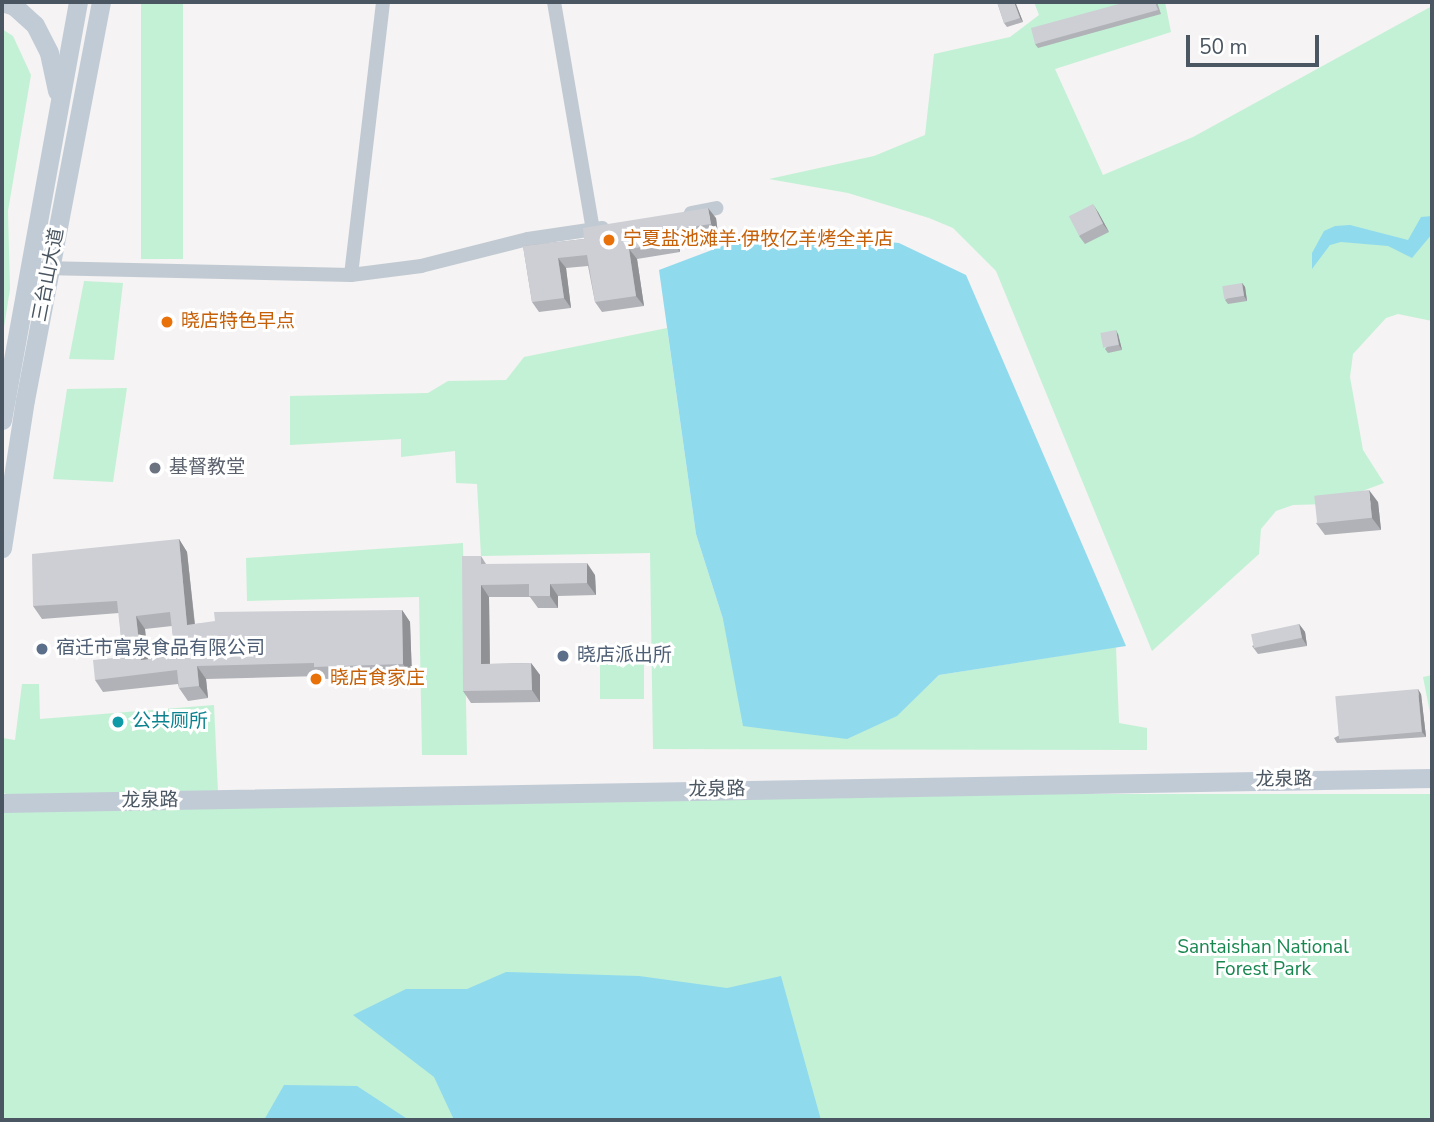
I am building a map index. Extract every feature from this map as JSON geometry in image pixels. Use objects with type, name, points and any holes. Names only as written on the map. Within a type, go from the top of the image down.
[{"type":"street","points":[[2,2],[15,6],[35,25],[49,53],[59,100]]},
{"type":"street","name":"三台山大道","points":[[2,420],[78,2]]},
{"type":"street","name":"三台山大道","points":[[2,548],[50,268],[101,2]]},
{"type":"street","points":[[351,275],[383,2]]},
{"type":"street","points":[[554,2],[593,229]]},
{"type":"street","points":[[676,215],[717,208]]},
{"type":"street","points":[[28,267],[351,275],[421,266],[528,239],[621,225]]},
{"type":"street","name":"龙泉路","points":[[2,803],[1432,778]]},
{"type":"green space","points":[[141,2],[183,2],[183,259],[141,259]]},
{"type":"green space","points":[[1034,2],[1165,2],[1171,32],[1055,69],[1103,175],[1193,137],[1432,6],[1432,321],[1398,314],[1386,318],[1353,354],[1350,377],[1363,450],[1384,483],[1327,504],[1293,505],[1276,511],[1261,529],[1259,554],[1152,651],[996,271],[953,228],[929,218],[848,193],[769,179],[874,156],[925,135],[934,54],[1010,37],[1039,15]]},
{"type":"green space","points":[[2,29],[13,36],[31,75],[8,211],[10,289],[2,340]]},
{"type":"green space","points":[[84,281],[123,283],[114,360],[69,359]]},
{"type":"green space","points":[[667,328],[696,534],[723,619],[897,715],[939,675],[1116,647],[1119,723],[1147,728],[1147,750],[653,749],[650,553],[481,556],[477,484],[456,483],[455,451],[401,457],[401,439],[290,445],[290,396],[428,393],[448,381],[506,380],[524,357]]},
{"type":"green space","points":[[127,388],[113,482],[53,479],[67,389]]},
{"type":"green space","points":[[463,543],[467,755],[422,755],[419,597],[247,601],[246,558]]},
{"type":"green space","points":[[600,646],[644,646],[644,699],[600,699]]},
{"type":"green space","points":[[1432,675],[1432,723],[1423,677]]},
{"type":"green space","points":[[22,684],[39,684],[40,719],[214,705],[218,792],[12,797],[2,792],[2,738],[15,740]]},
{"type":"green space","name":"Santaishan National Forest Park","points":[[2,794],[1432,794],[1432,1120],[2,1120]]},
{"type":"water","points":[[1432,216],[1432,234],[1412,258],[1388,246],[1341,242],[1330,245],[1312,269],[1312,253],[1324,231],[1335,226],[1350,225],[1408,240],[1421,217]]},
{"type":"water","points":[[833,237],[899,243],[966,275],[1126,646],[939,675],[897,716],[847,739],[743,726],[723,619],[696,534],[659,270],[733,242]]},
{"type":"water","points":[[506,972],[639,976],[727,988],[781,976],[821,1120],[454,1120],[434,1077],[353,1015],[406,989],[467,989]]},
{"type":"water","points":[[284,1085],[357,1086],[409,1120],[264,1120]]},
{"type":"building","points":[[997,2],[1014,2],[1020,18],[1004,23]]},
{"type":"building","points":[[1126,2],[1155,2],[1158,10],[1035,44],[1031,28]]},
{"type":"building","points":[[1093,204],[1103,224],[1079,236],[1069,216]]},
{"type":"building","points":[[708,208],[711,224],[671,230],[673,242],[629,249],[636,296],[595,302],[587,255],[558,258],[564,298],[532,302],[523,246],[584,239],[583,228]]},
{"type":"building","points":[[1242,283],[1244,296],[1224,299],[1222,286]]},
{"type":"building","points":[[1116,330],[1119,345],[1103,348],[1100,333]]},
{"type":"building","points":[[1369,490],[1372,518],[1317,524],[1314,496]]},
{"type":"building","points":[[179,539],[187,625],[215,621],[214,612],[402,610],[403,664],[314,667],[314,663],[197,666],[199,686],[179,688],[177,670],[95,680],[93,660],[123,657],[117,601],[33,606],[32,554]],"holes":[[[170,612],[175,656],[141,660],[136,616]]]},
{"type":"building","points":[[462,556],[481,556],[481,564],[587,563],[587,583],[550,584],[550,596],[529,596],[529,584],[481,585],[481,664],[531,663],[532,690],[463,691]]},
{"type":"building","points":[[1299,624],[1302,638],[1254,648],[1251,634]]},
{"type":"building","points":[[1418,689],[1422,732],[1339,739],[1335,696]]},
{"type":"place","name":"宁夏盐池滩羊·伊牧亿羊烤全羊店","points":[[609,240]]},
{"type":"place","name":"晓店特色早点","points":[[167,322]]},
{"type":"place","name":"基督教堂","points":[[155,468]]},
{"type":"place","name":"宿迁市富泉食品有限公司","points":[[42,649]]},
{"type":"place","name":"晓店派出所","points":[[563,656]]},
{"type":"place","name":"晓店食家庄","points":[[316,679]]},
{"type":"place","name":"公共厕所","points":[[118,722]]}]
